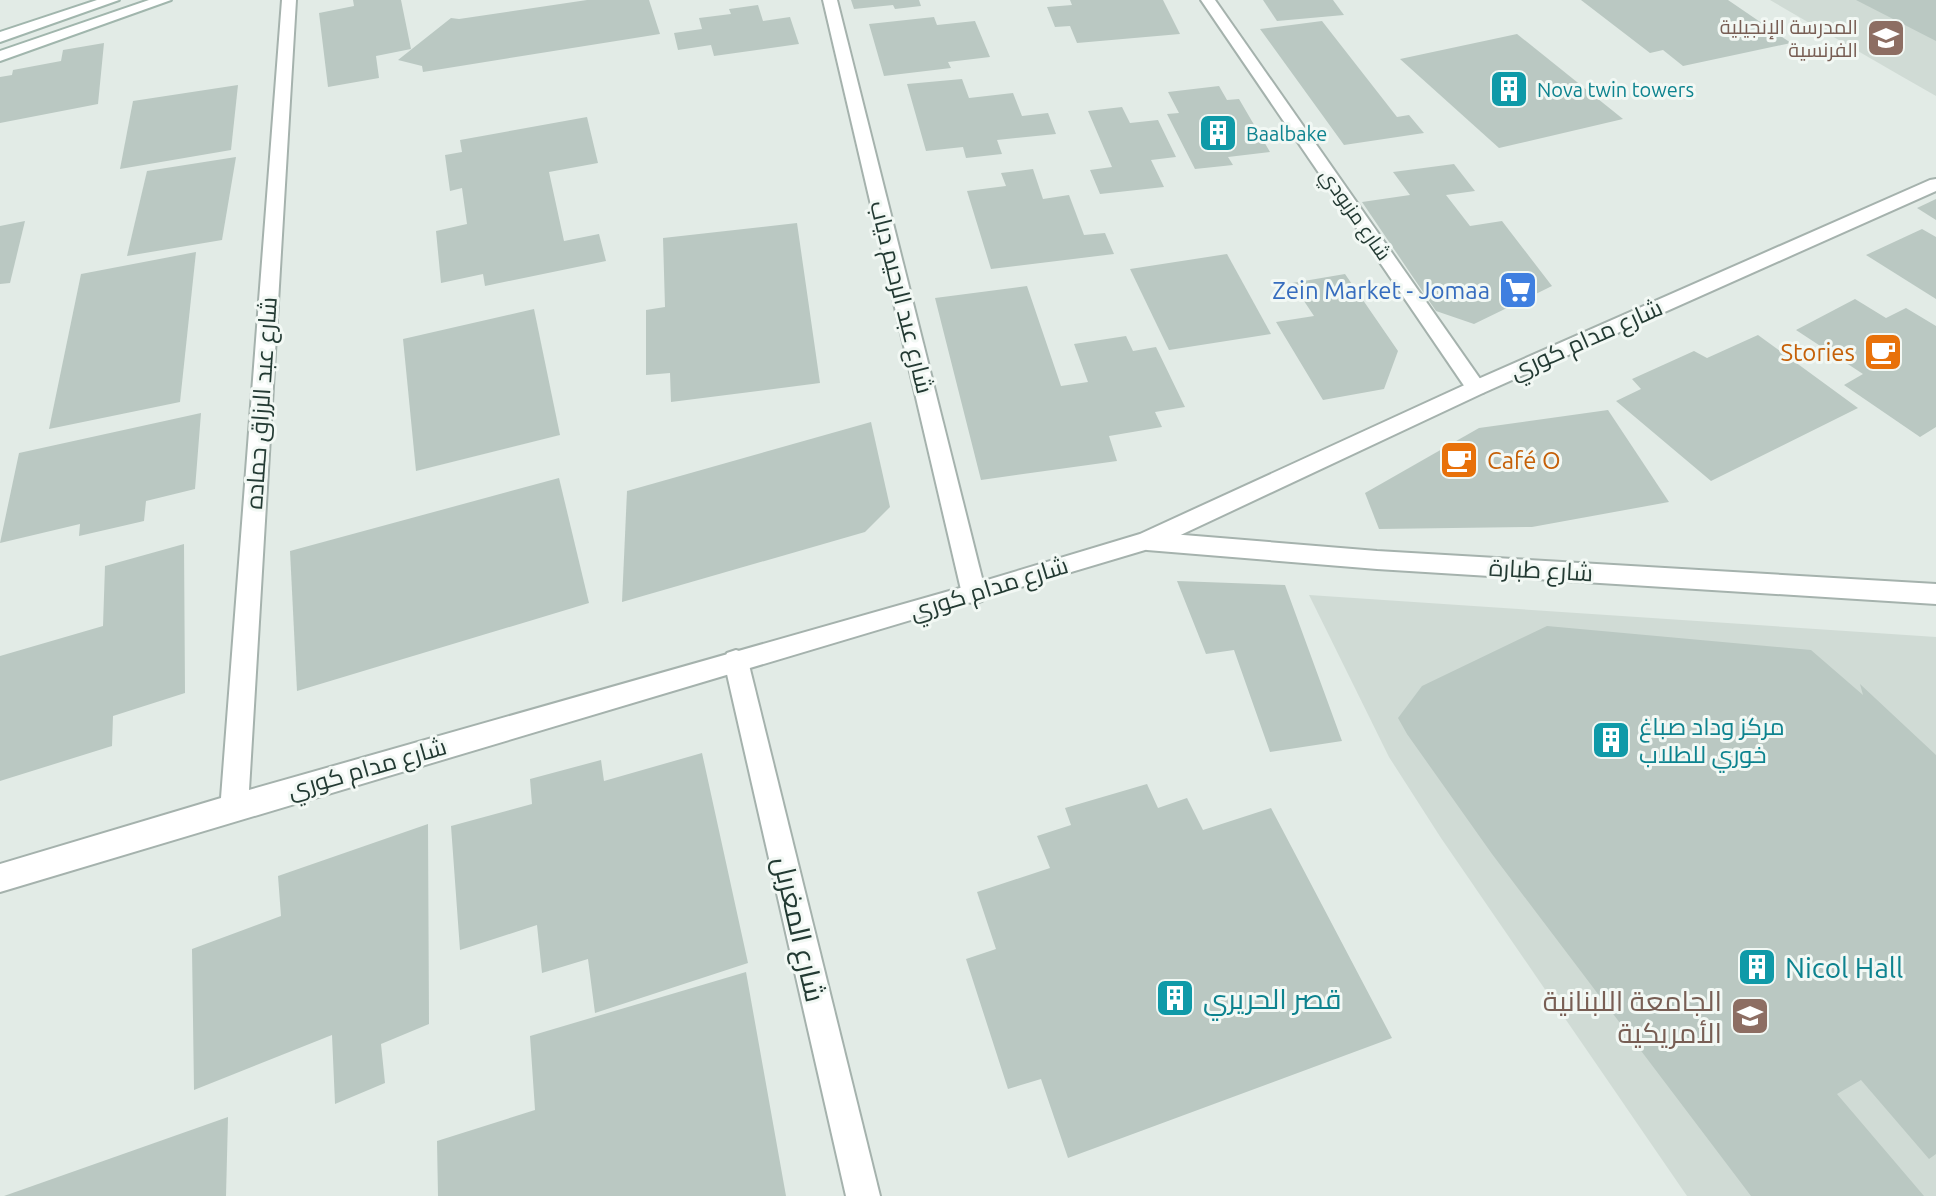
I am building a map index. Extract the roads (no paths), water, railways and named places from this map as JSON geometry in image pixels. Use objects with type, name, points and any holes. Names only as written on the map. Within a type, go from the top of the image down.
[{"type":"street","points":[[0,37],[112,0]]},
{"type":"street","points":[[0,56],[164,0]]},
{"type":"street","name":"شارع عبد الرزاق حماده","points":[[234,807],[289,0]]},
{"type":"street","name":"شارع عبد الرحيم دياب","points":[[830,0],[974,594]]},
{"type":"street","name":"شارع مزبودي","points":[[1208,0],[1476,388]]},
{"type":"street","name":"شارع مدام كوري","points":[[0,878],[1147,541],[1476,388],[1936,184]]},
{"type":"street","name":"شارع طبارة","points":[[1147,541],[1377,560],[1936,594]]},
{"type":"street","name":"شارع المغربل","points":[[736,661],[863,1196]]},
{"type":"place","name":"المدرسة الإنجيلية الفرنسية","points":[[1886,38]]},
{"type":"place","name":"Nova twin towers","points":[[1509,89]]},
{"type":"place","name":"Baalbake","points":[[1218,133]]},
{"type":"place","name":"Zein Market - Jomaa","points":[[1518,290]]},
{"type":"place","name":"Stories","points":[[1883,352]]},
{"type":"place","name":"Café O","points":[[1459,460]]},
{"type":"place","name":"مركز وداد صباغ خوري للطلاب","points":[[1611,740]]},
{"type":"place","name":"Nicol Hall","points":[[1757,967]]},
{"type":"place","name":"قصر الحريري","points":[[1175,998]]},
{"type":"place","name":"الجامعة اللبنانية الأمريكية","points":[[1750,1016]]}]
